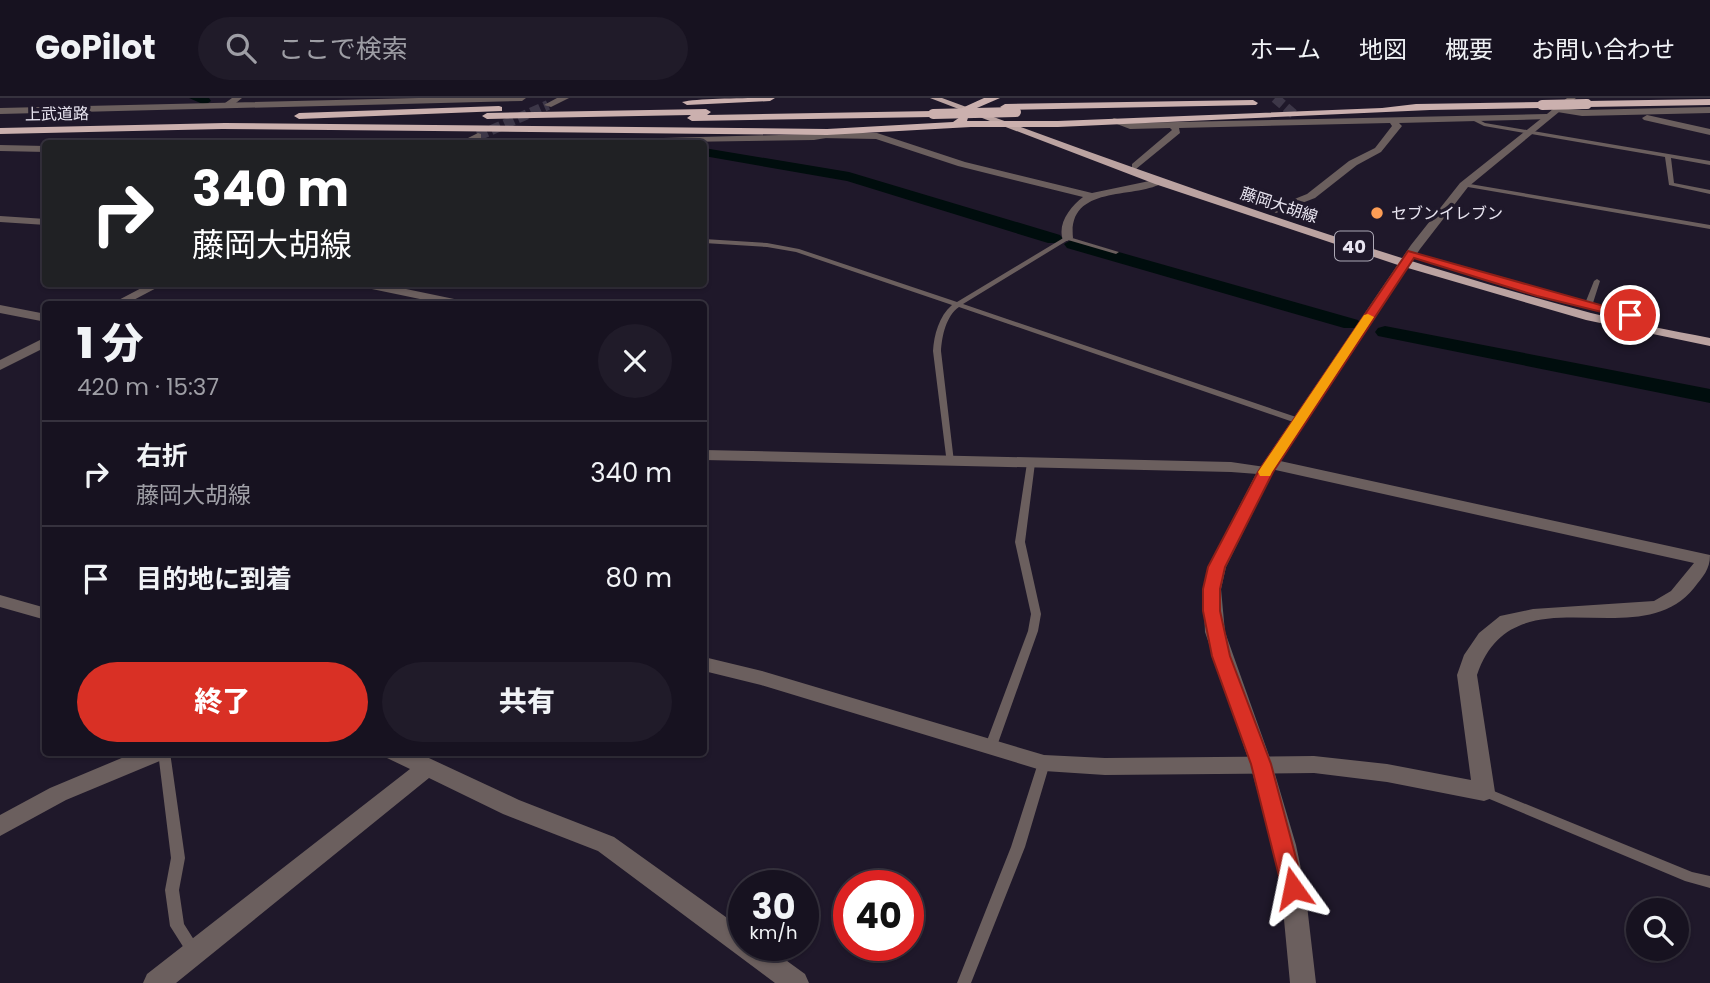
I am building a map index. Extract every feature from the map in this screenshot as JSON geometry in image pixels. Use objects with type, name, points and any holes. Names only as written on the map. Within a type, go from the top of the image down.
[{"type":"highway","points":[[182,121],[770,98]]},
{"type":"highway","points":[[955,125],[965,118],[965,110],[995,98]]},
{"type":"highway","points":[[1336,102],[1494,98]]},
{"type":"highway","points":[[1580,101],[1710,102]]},
{"type":"highway","name":"上武道路","points":[[0,125],[1268,103]]},
{"type":"highway","points":[[214,126],[825,134],[955,125],[1382,111],[1429,107]]},
{"type":"highway","name":"上武道路","points":[[0,131],[1016,112],[1429,107],[1548,111]]},
{"type":"main road","name":"藤岡大胡線","points":[[934,98],[1159,183],[1408,258],[1591,317],[1710,342]]},
{"type":"main road","name":"藤岡大胡線","points":[[1005,125],[1276,210],[1408,258],[1588,306],[1710,331]]},
{"type":"street","points":[[228,105],[238,98]]},
{"type":"street","points":[[0,111],[284,101],[522,98]]},
{"type":"street","points":[[548,105],[565,98]]},
{"type":"street","points":[[1304,983],[1293,888],[1261,764],[1221,656],[1211,611],[1212,589],[1225,546],[1268,468],[1299,421],[1408,258],[1464,185],[1530,132],[1548,111],[1580,101]]},
{"type":"street","points":[[1114,121],[1130,126],[1470,117],[1548,111],[1710,110]]},
{"type":"street","points":[[1627,112],[1710,132]]},
{"type":"street","points":[[1276,210],[1311,196],[1353,163],[1378,150],[1397,126],[1391,119]]},
{"type":"street","points":[[1136,166],[1177,131],[1173,125]]},
{"type":"street","points":[[662,140],[825,134],[877,136],[962,164],[1092,197]]},
{"type":"street","points":[[469,140],[478,136]]},
{"type":"street","points":[[0,148],[42,149]]},
{"type":"street","points":[[1067,238],[1066,232],[1077,206],[1092,197],[1159,183]]},
{"type":"street","points":[[0,219],[42,222]]},
{"type":"street","points":[[123,301],[152,287]]},
{"type":"street","points":[[381,287],[445,301]]},
{"type":"street","points":[[0,309],[42,317]]},
{"type":"street","points":[[0,366],[42,343]]},
{"type":"street","points":[[707,456],[1268,468],[1708,561],[1678,595],[1658,607],[1533,615],[1507,621],[1486,638],[1467,675],[1483,792],[1379,771],[1292,764],[1079,767],[1044,763],[762,678],[707,665]]},
{"type":"street","points":[[0,601],[42,613]]},
{"type":"street","points":[[0,825],[58,794],[152,756]]},
{"type":"street","points":[[156,983],[196,954],[423,761],[512,807],[606,844],[796,983]]},
{"type":"lane","points":[[1470,117],[1484,124],[1710,163]]},
{"type":"lane","points":[[1668,156],[1671,184],[1710,192]]},
{"type":"lane","points":[[1464,185],[1710,227]]},
{"type":"lane","points":[[950,462],[937,343],[938,335],[951,309],[1067,238],[1116,252]]},
{"type":"lane","points":[[707,241],[797,250],[1299,421]]},
{"type":"lane","points":[[1588,306],[1597,281]]},
{"type":"lane","points":[[990,746],[1033,631],[1036,614],[1020,542],[1031,463]]},
{"type":"lane","points":[[163,756],[178,858],[172,890],[177,926],[196,954]]},
{"type":"lane","points":[[964,983],[1018,847],[1044,763]]},
{"type":"lane","points":[[1483,792],[1690,877],[1710,882]]},
{"type":"waterway","points":[[195,98],[205,101]]},
{"type":"waterway","points":[[707,153],[849,177],[1054,239]]},
{"type":"waterway","points":[[1073,244],[1351,324]]},
{"type":"waterway","points":[[1385,332],[1710,396]]},
{"type":"tunnel","points":[[1275,98],[1297,117]]},
{"type":"tunnel","points":[[478,136],[548,105]]},
{"type":"slow traffic","points":[[1265,472],[1368,317]]},
{"type":"place","name":"セブンイレブン","points":[[1377,213]]},
{"type":"route","points":[[1293,888],[1261,764],[1221,656],[1211,611],[1212,589],[1225,546],[1265,472],[1412,253],[1541,294],[1630,315]]}]
